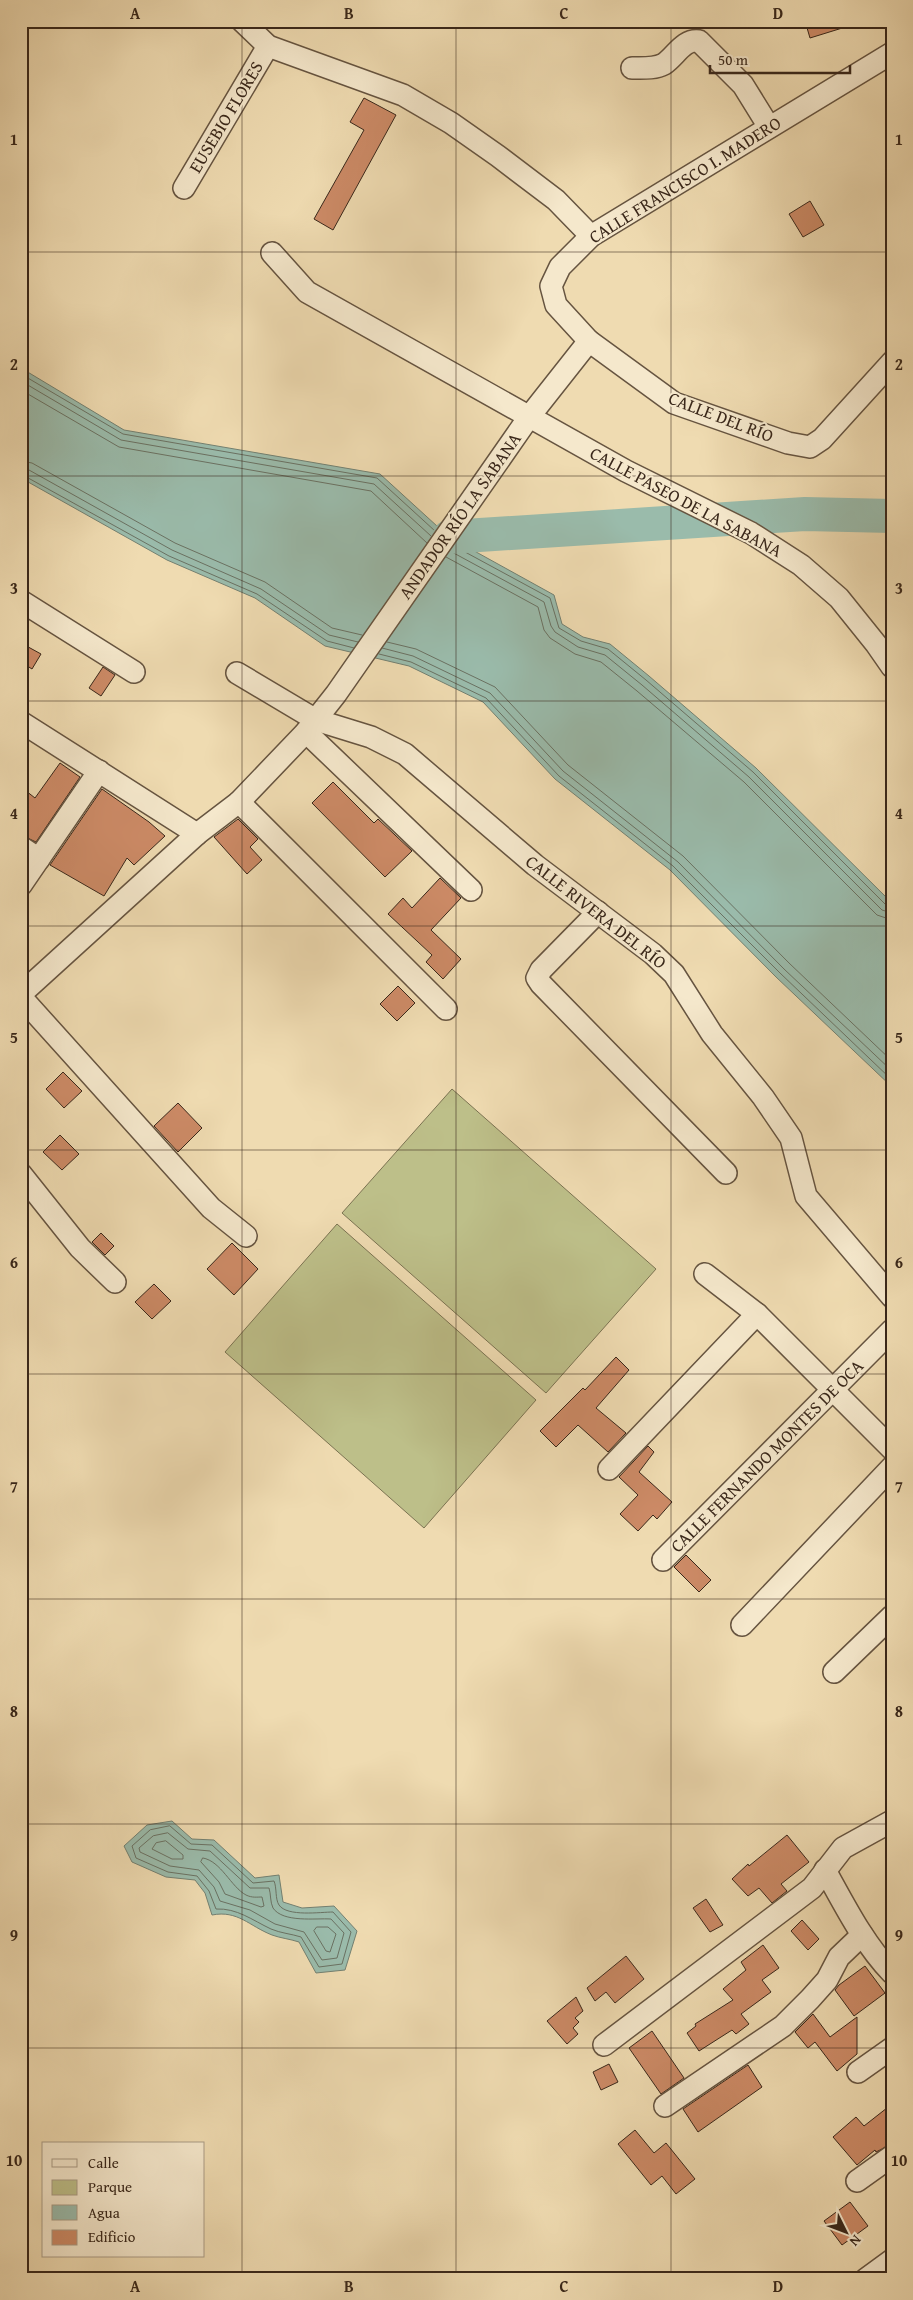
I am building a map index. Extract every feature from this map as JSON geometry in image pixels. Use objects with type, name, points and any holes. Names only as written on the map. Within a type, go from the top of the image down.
[{"type":"street","points":[[242,21],[268,46],[403,95],[452,123],[556,200],[591,236]]},
{"type":"street","points":[[632,68],[657,67],[664,64],[692,40],[699,41],[743,85],[769,127]]},
{"type":"street","name":"EUSEBIO FLORES","points":[[184,188],[268,46]]},
{"type":"street","name":"CALLE FRANCISCO I. MADERO","points":[[589,341],[556,305],[551,286],[560,267],[591,236],[892,53]]},
{"type":"street","name":"CALLE PASEO DE LA SABANA","points":[[272,253],[307,292],[626,471],[751,533],[801,565],[839,598],[892,667]]},
{"type":"street","name":"ANDADOR RÍO LA SABANA","points":[[21,996],[197,834],[238,802],[311,726],[336,694],[529,417],[589,341]]},
{"type":"street","name":"CALLE DEL RÍO","points":[[589,341],[674,403],[788,443],[810,447],[822,440],[892,362]]},
{"type":"street","points":[[21,601],[134,672]]},
{"type":"street","points":[[237,673],[311,726],[471,890]]},
{"type":"street","points":[[21,722],[197,834]]},
{"type":"street","name":"CALLE RIVERA DEL RÍO","points":[[311,726],[372,737],[405,754],[535,865],[653,954],[674,974],[712,1034],[763,1097],[791,1138],[806,1196],[892,1297]]},
{"type":"street","points":[[21,885],[99,771]]},
{"type":"street","points":[[238,802],[446,1009]]},
{"type":"street","points":[[21,847],[39,859]]},
{"type":"street","points":[[598,912],[541,970],[537,978],[726,1173]]},
{"type":"street","points":[[21,996],[211,1208],[246,1236]]},
{"type":"street","points":[[21,1174],[80,1248],[115,1282]]},
{"type":"street","points":[[704,1274],[757,1314],[892,1449]]},
{"type":"street","points":[[609,1468],[757,1314]]},
{"type":"street","name":"CALLE FERNANDO MONTES DE OCA","points":[[662,1560],[892,1330]]},
{"type":"street","points":[[742,1625],[892,1467]]},
{"type":"street","points":[[834,1672],[892,1616]]},
{"type":"street","points":[[604,2045],[812,1888],[843,1848],[892,1821]]},
{"type":"street","points":[[825,1870],[862,1935],[879,1959],[892,1973]]},
{"type":"street","points":[[665,2106],[783,2026],[827,1980],[839,1956],[862,1935]]},
{"type":"street","points":[[858,2072],[892,2048]]},
{"type":"street","points":[[857,2181],[892,2156]]},
{"type":"street","points":[[866,2279],[892,2260]]},
{"type":"green space","points":[[452,1089],[656,1269],[546,1393],[342,1213]]},
{"type":"green space","points":[[337,1224],[536,1400],[424,1528],[225,1352]]},
{"type":"water","points":[[21,368],[124,430],[380,474],[449,537],[554,595],[562,624],[583,637],[610,644],[649,676],[756,768],[892,903],[892,1087],[776,977],[670,870],[555,779],[483,702],[409,666],[325,646],[255,598],[167,560],[21,478]]},
{"type":"water","points":[[172,1821],[192,1839],[214,1840],[255,1878],[279,1875],[283,1902],[302,1908],[334,1906],[357,1931],[345,1970],[316,1973],[299,1942],[272,1935],[236,1917],[221,1914],[212,1915],[205,1893],[195,1880],[166,1877],[132,1862],[124,1846],[147,1825]]},
{"type":"building","points":[[805,21],[851,21],[852,25],[810,38]]},
{"type":"building","points":[[364,98],[396,115],[333,230],[314,219],[364,130],[350,122]]},
{"type":"building","points":[[810,201],[824,225],[803,237],[789,214]]},
{"type":"building","points":[[21,643],[41,654],[32,669],[21,662]]},
{"type":"building","points":[[103,667],[115,675],[101,696],[89,688]]},
{"type":"building","points":[[60,763],[80,777],[36,842],[21,835],[21,787],[35,798]]},
{"type":"building","points":[[333,782],[374,823],[378,819],[412,851],[385,877],[312,803]]},
{"type":"building","points":[[102,789],[149,822],[165,836],[134,865],[127,858],[104,896],[50,865]]},
{"type":"building","points":[[238,819],[258,839],[250,847],[262,860],[247,874],[214,837]]},
{"type":"building","points":[[440,878],[461,898],[431,930],[461,959],[443,979],[426,962],[432,955],[388,914],[403,898],[412,908]]},
{"type":"building","points":[[398,986],[415,1003],[397,1021],[380,1004]]},
{"type":"building","points":[[63,1072],[82,1091],[64,1108],[46,1089]]},
{"type":"building","points":[[178,1103],[202,1128],[178,1152],[154,1126]]},
{"type":"building","points":[[60,1135],[79,1154],[62,1170],[43,1152]]},
{"type":"building","points":[[101,1233],[114,1246],[105,1255],[92,1242]]},
{"type":"building","points":[[232,1243],[258,1269],[234,1295],[207,1269]]},
{"type":"building","points":[[154,1284],[171,1301],[152,1319],[135,1302]]},
{"type":"building","points":[[616,1357],[629,1370],[596,1408],[626,1433],[608,1452],[578,1425],[556,1447],[540,1431],[583,1388],[585,1390]]},
{"type":"building","points":[[648,1446],[654,1452],[639,1472],[672,1502],[657,1519],[653,1515],[638,1531],[620,1514],[638,1495],[619,1477]]},
{"type":"building","points":[[686,1555],[711,1580],[699,1592],[674,1567]]},
{"type":"building","points":[[787,1835],[809,1862],[781,1884],[787,1891],[772,1903],[759,1888],[748,1896],[732,1879],[748,1864],[749,1866]]},
{"type":"building","points":[[706,1899],[723,1925],[710,1932],[693,1908]]},
{"type":"building","points":[[802,1920],[819,1939],[808,1950],[791,1931]]},
{"type":"building","points":[[763,1945],[779,1968],[762,1980],[771,1992],[741,2014],[749,2024],[736,2034],[732,2030],[699,2051],[687,2033],[696,2026],[695,2024],[733,2000],[723,1989],[746,1970],[741,1962]]},
{"type":"building","points":[[626,1956],[644,1979],[615,2003],[606,1992],[595,2001],[587,1988]]},
{"type":"building","points":[[865,1966],[885,1993],[854,2016],[835,1990]]},
{"type":"building","points":[[576,1997],[583,2011],[575,2018],[579,2022],[573,2028],[578,2034],[567,2044],[547,2021]]},
{"type":"building","points":[[813,2014],[830,2037],[857,2017],[857,2054],[837,2071],[815,2042],[808,2048],[795,2032]]},
{"type":"building","points":[[652,2031],[684,2078],[661,2094],[629,2048]]},
{"type":"building","points":[[609,2064],[618,2082],[601,2090],[593,2072]]},
{"type":"building","points":[[748,2065],[762,2087],[698,2132],[683,2109]]},
{"type":"building","points":[[892,2104],[892,2144],[876,2152],[875,2150],[857,2165],[833,2137],[856,2117],[864,2126]]},
{"type":"building","points":[[635,2130],[654,2153],[666,2143],[695,2179],[676,2194],[662,2176],[651,2185],[618,2144]]},
{"type":"building","points":[[850,2202],[868,2226],[842,2245],[824,2221]]},
{"type":"waterway","points":[[449,537],[805,514],[892,516]]}]
